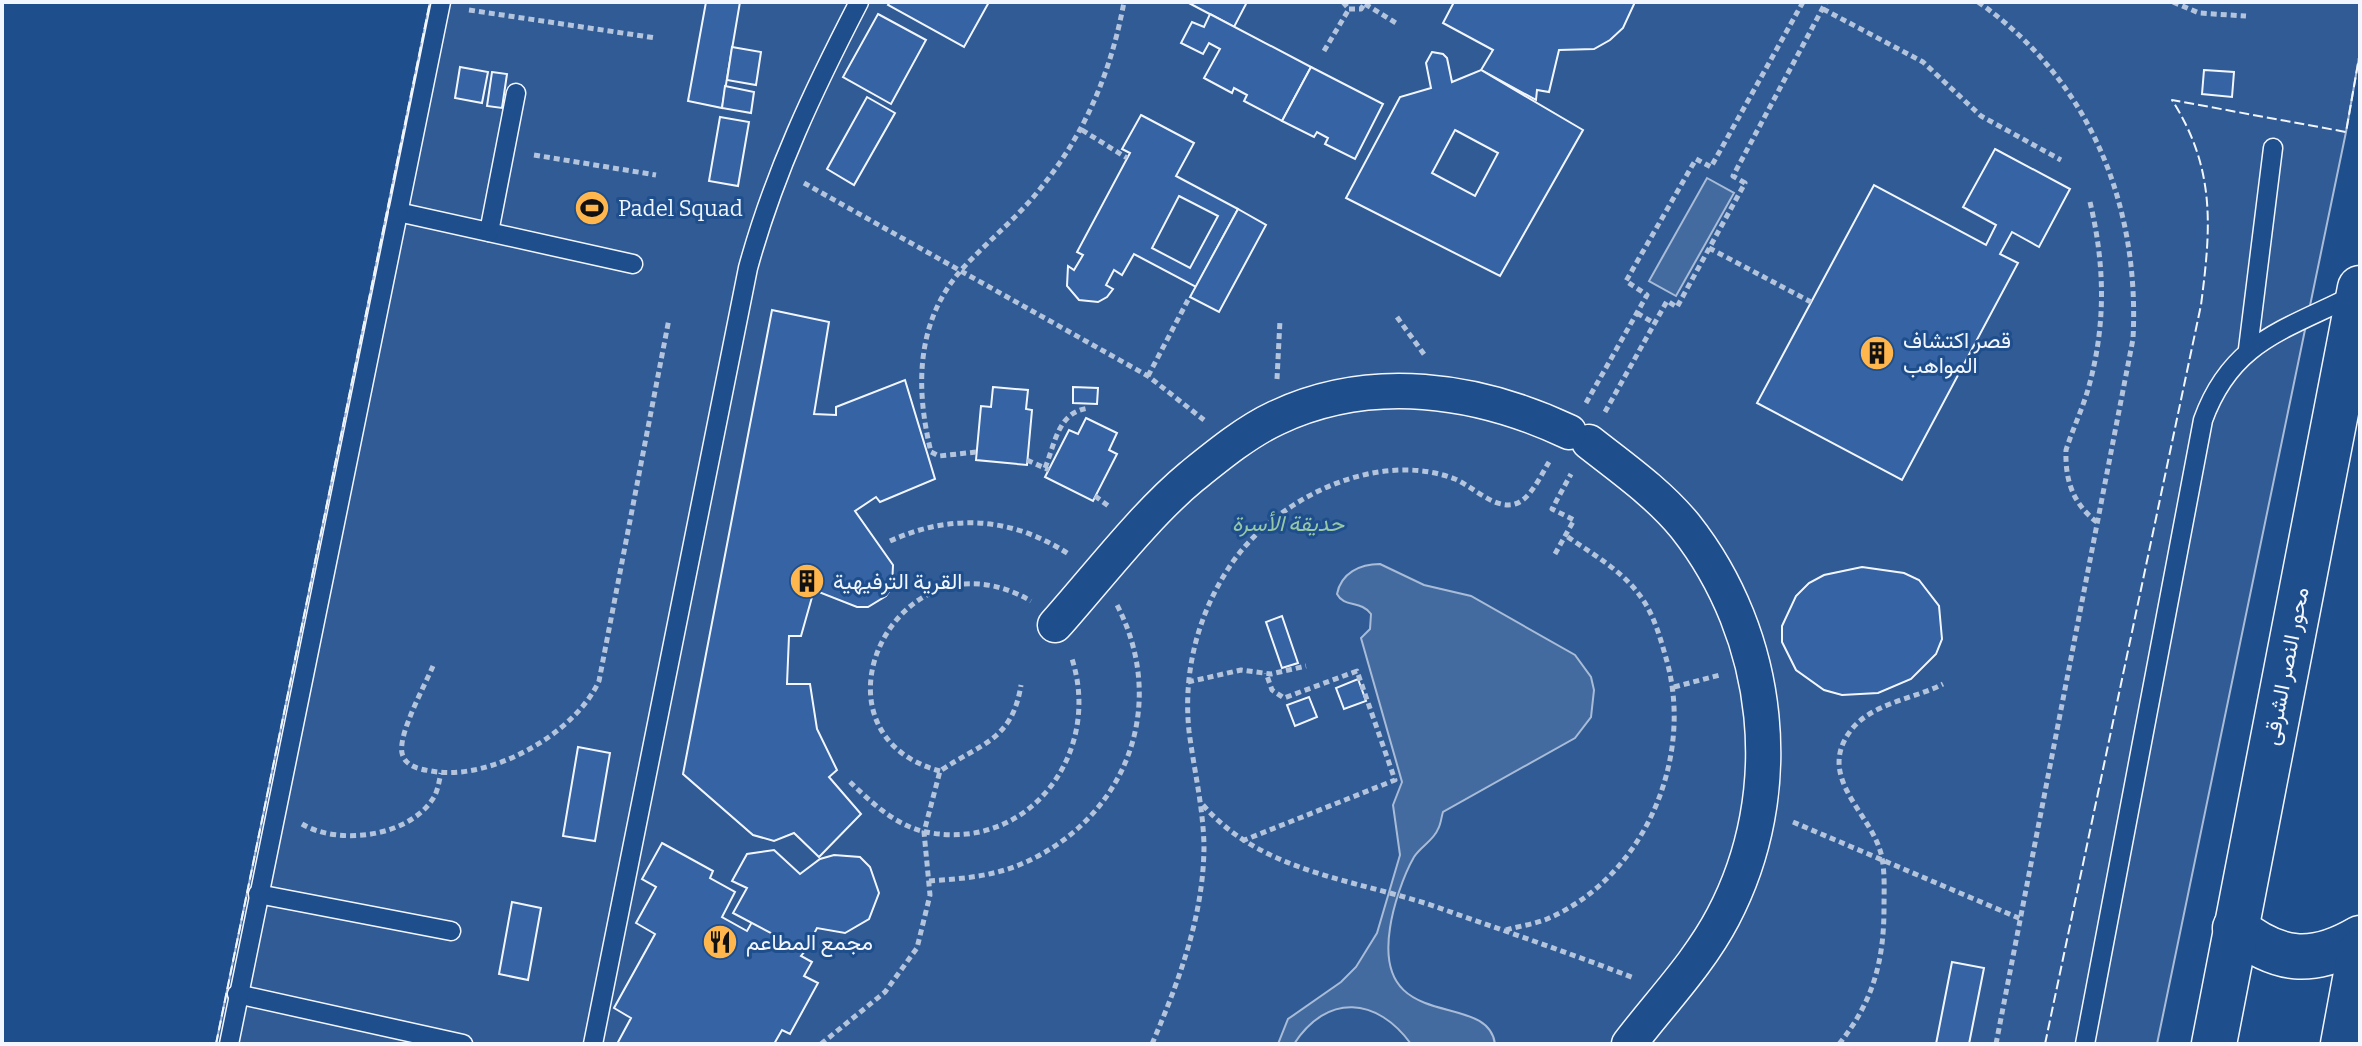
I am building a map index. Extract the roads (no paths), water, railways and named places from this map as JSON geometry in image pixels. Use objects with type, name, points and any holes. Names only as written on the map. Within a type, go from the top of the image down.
[{"type":"main road","name":"محور النصر الشرقى","points":[[2214,1044],[2359,290]]},
{"type":"main road","points":[[2235,928],[2257,945],[2283,956],[2311,957],[2338,951],[2360,938]]},
{"type":"main road","points":[[2343,1044],[2360,952]]},
{"type":"street","points":[[1055,625],[1190,479],[1275,419],[1343,397],[1416,391],[1490,401],[1527,412],[1579,437],[1660,498],[1706,555],[1729,598],[1754,666],[1759,693],[1763,769],[1759,808],[1744,869],[1724,915],[1705,948],[1629,1044]]},
{"type":"lane","points":[[593,1044],[736,318],[761,219],[813,91],[859,2]]},
{"type":"lane","points":[[229,1044],[441,4]]},
{"type":"lane","points":[[489,232],[516,93]]},
{"type":"lane","points":[[2248,349],[2273,148]]},
{"type":"lane","points":[[398,212],[633,264]]},
{"type":"lane","points":[[2085,1044],[2203,420],[2220,382],[2248,349],[2359,290]]},
{"type":"lane","points":[[258,894],[451,931]]},
{"type":"lane","points":[[237,994],[463,1044]]},
{"type":"place","name":"Padel Squad","points":[[592,208]]},
{"type":"place","name":"قصر اكتشاف المواهب","points":[[1877,353]]},
{"type":"place","name":"القرية الترفيهية","points":[[807,581]]},
{"type":"place","name":"مجمع المطاعم","points":[[720,942]]},
{"type":"park label","name":"حديقة الأسرة","points":[[1288,523]]}]
